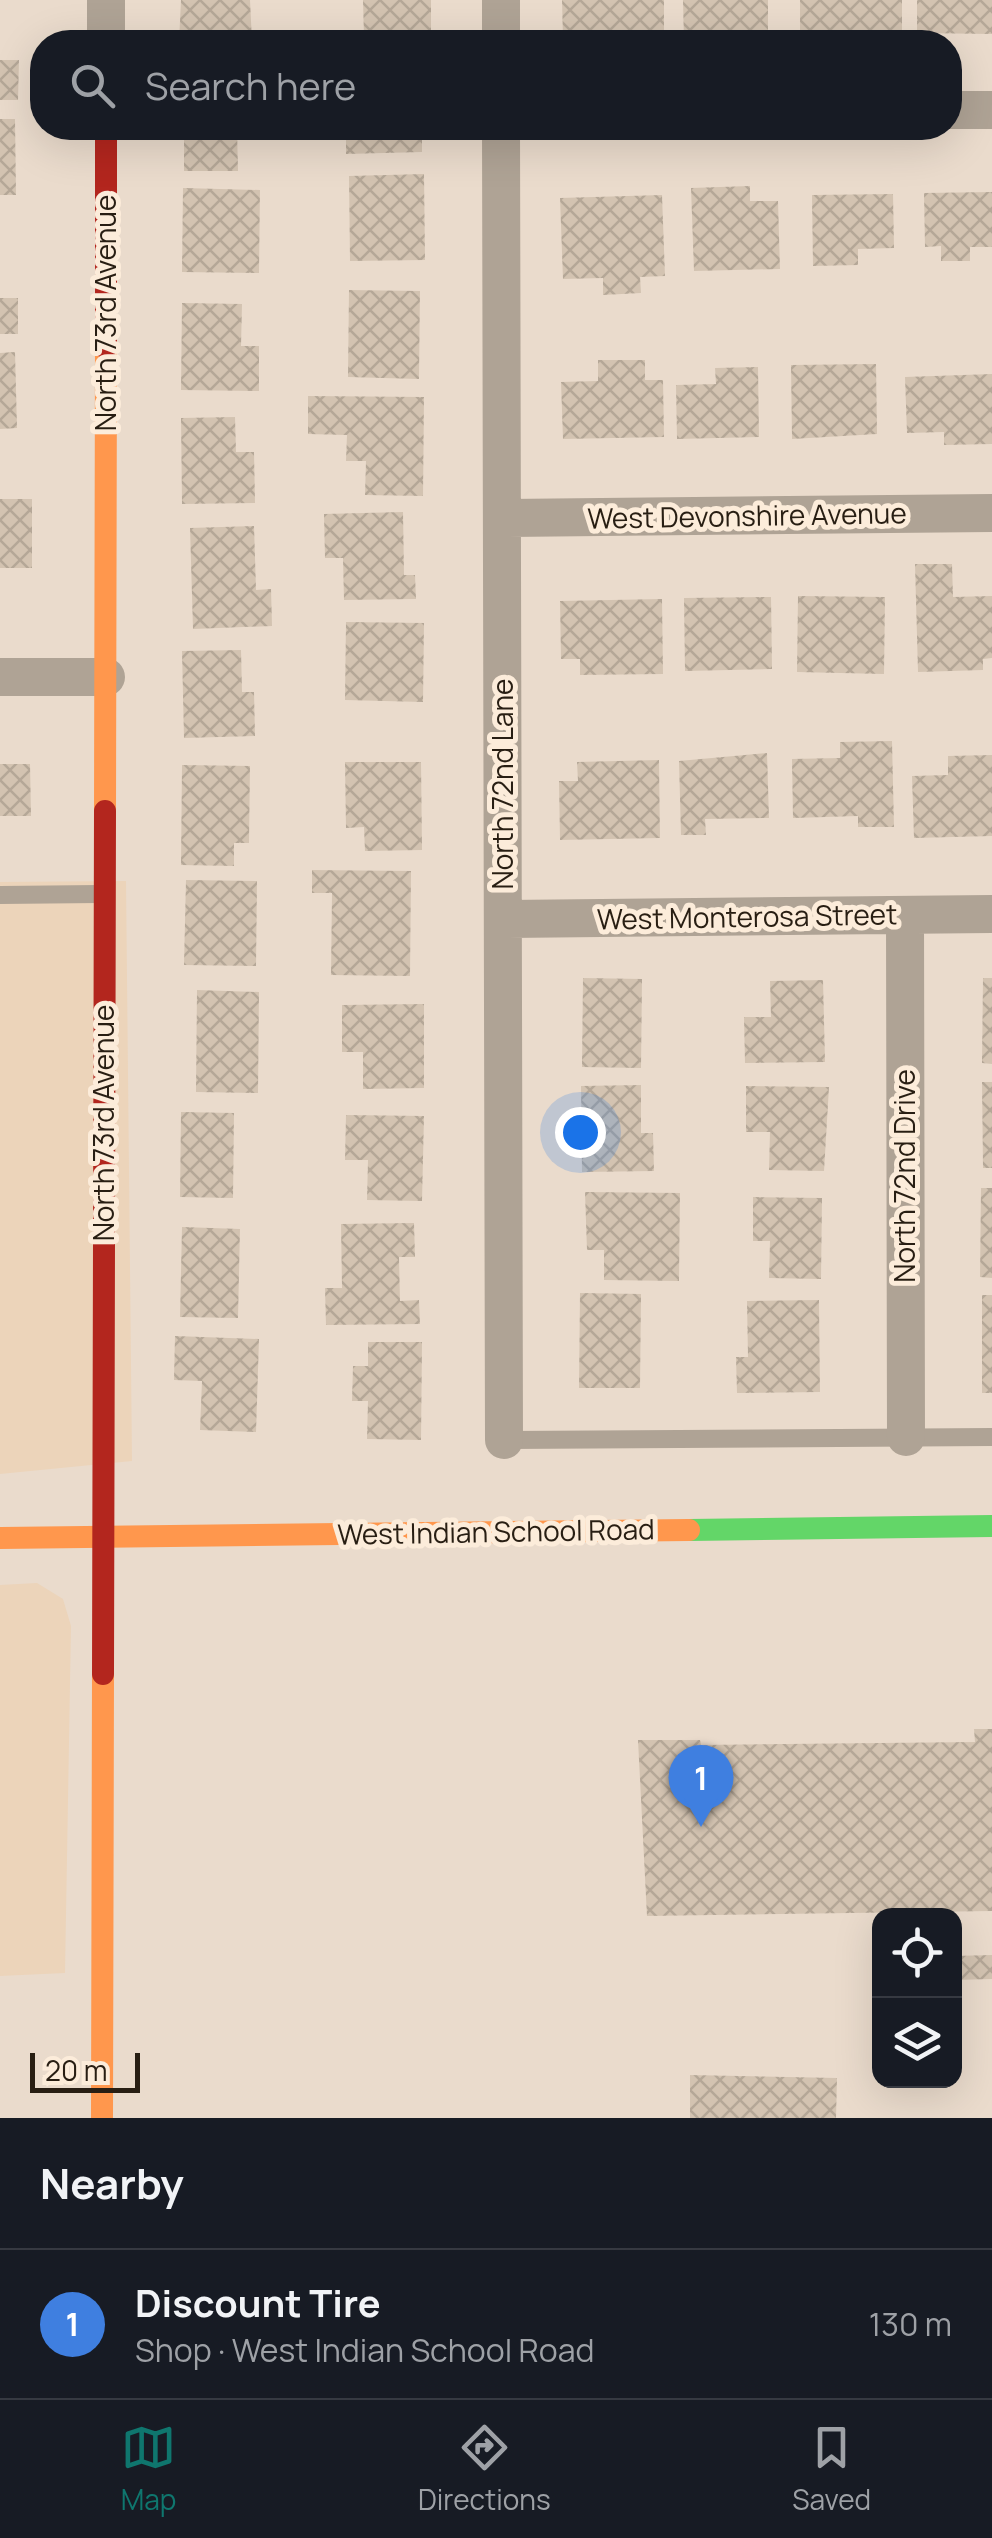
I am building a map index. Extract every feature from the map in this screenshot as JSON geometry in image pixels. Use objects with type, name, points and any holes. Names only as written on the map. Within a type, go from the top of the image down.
[{"type":"street","points":[[106,0],[106,30]]},
{"type":"street","points":[[500,0],[501,30]]},
{"type":"street","points":[[962,110],[992,110]]},
{"type":"street","name":"North 73rd Avenue","points":[[102,2118],[106,140]]},
{"type":"street","name":"North 72nd Lane","points":[[501,140],[504,1440]]},
{"type":"street","name":"West Devonshire Avenue","points":[[502,518],[992,513]]},
{"type":"street","points":[[0,678],[106,677]]},
{"type":"street","name":"West Monterosa Street","points":[[503,919],[992,914]]},
{"type":"street","name":"North 72nd Drive","points":[[905,915],[906,1438]]},
{"type":"street","name":"West Indian School Road","points":[[0,1538],[992,1526]]},
{"type":"lane","points":[[0,895],[105,894]]},
{"type":"lane","points":[[504,1440],[992,1437]]},
{"type":"shaded area","points":[[126,881],[132,1461],[0,1474],[0,882]]},
{"type":"shaded area","points":[[37,1583],[63,1599],[71,1626],[65,1973],[0,1976],[0,1585]]},
{"type":"building","points":[[181,0],[250,0],[251,30],[180,30]]},
{"type":"building","points":[[363,0],[431,0],[431,30],[364,30]]},
{"type":"building","points":[[562,0],[664,0],[664,30],[563,30]]},
{"type":"building","points":[[683,0],[768,0],[768,30],[684,30]]},
{"type":"building","points":[[800,0],[902,0],[902,30],[800,30]]},
{"type":"building","points":[[917,0],[992,0],[992,34],[917,30]]},
{"type":"building","points":[[0,60],[19,60],[18,100],[0,100]]},
{"type":"building","points":[[0,119],[15,119],[16,195],[0,195]]},
{"type":"building","points":[[184,140],[237,140],[238,171],[184,171]]},
{"type":"building","points":[[346,140],[422,140],[422,152],[346,154]]},
{"type":"building","points":[[424,174],[425,260],[350,261],[349,176]]},
{"type":"building","points":[[750,186],[750,201],[778,201],[780,269],[694,271],[691,188]]},
{"type":"building","points":[[183,188],[260,190],[259,273],[182,272]]},
{"type":"building","points":[[992,192],[992,247],[970,247],[970,261],[941,261],[941,246],[925,247],[924,193]]},
{"type":"building","points":[[893,194],[894,248],[858,249],[858,265],[813,266],[812,195]]},
{"type":"building","points":[[662,195],[665,276],[640,277],[641,293],[603,295],[603,278],[563,279],[560,198]]},
{"type":"building","points":[[349,290],[420,291],[419,379],[348,377]]},
{"type":"building","points":[[0,298],[18,298],[18,334],[0,334]]},
{"type":"building","points":[[182,303],[242,304],[241,346],[259,346],[259,391],[181,390]]},
{"type":"building","points":[[15,352],[17,428],[0,429],[0,353]]},
{"type":"building","points":[[598,360],[645,360],[645,380],[663,380],[664,437],[563,439],[561,382],[598,381]]},
{"type":"building","points":[[876,364],[877,434],[792,439],[791,365]]},
{"type":"building","points":[[758,367],[759,437],[677,439],[676,385],[716,384],[715,368]]},
{"type":"building","points":[[992,374],[992,444],[944,445],[944,432],[907,433],[905,377]]},
{"type":"building","points":[[308,396],[424,397],[423,496],[365,495],[366,461],[346,461],[347,435],[308,434]]},
{"type":"building","points":[[235,417],[236,452],[254,452],[255,503],[182,504],[181,418]]},
{"type":"building","points":[[0,499],[32,499],[32,568],[0,568]]},
{"type":"building","points":[[403,512],[404,575],[415,575],[416,599],[344,600],[343,558],[325,558],[324,514]]},
{"type":"building","points":[[254,526],[256,590],[271,589],[272,626],[193,629],[190,528]]},
{"type":"building","points":[[915,564],[952,564],[953,597],[992,596],[992,658],[983,659],[983,670],[918,672]]},
{"type":"building","points":[[798,596],[885,597],[884,674],[797,672]]},
{"type":"building","points":[[771,597],[772,669],[685,671],[684,598]]},
{"type":"building","points":[[662,599],[663,674],[580,675],[580,659],[561,659],[560,601]]},
{"type":"building","points":[[346,622],[424,623],[423,702],[345,700]]},
{"type":"building","points":[[241,650],[242,692],[254,692],[255,736],[184,738],[182,651]]},
{"type":"building","points":[[892,741],[894,827],[858,827],[858,816],[793,818],[792,759],[840,758],[840,742]]},
{"type":"building","points":[[767,753],[769,818],[705,819],[706,835],[681,835],[679,761]]},
{"type":"building","points":[[992,755],[992,836],[914,838],[912,776],[948,775],[948,756]]},
{"type":"building","points":[[659,760],[660,838],[560,840],[559,781],[578,781],[577,762]]},
{"type":"building","points":[[345,762],[421,762],[422,850],[365,851],[364,827],[346,828]]},
{"type":"building","points":[[0,764],[30,764],[31,816],[0,816]]},
{"type":"building","points":[[182,765],[250,766],[249,843],[234,843],[234,866],[181,865]]},
{"type":"building","points":[[312,870],[411,871],[410,976],[331,975],[332,893],[312,893]]},
{"type":"building","points":[[186,880],[257,881],[256,966],[184,965]]},
{"type":"building","points":[[583,978],[642,979],[641,1068],[582,1067]]},
{"type":"building","points":[[983,978],[992,978],[992,1064],[982,1063]]},
{"type":"building","points":[[823,980],[825,1062],[745,1063],[744,1017],[771,1017],[770,981]]},
{"type":"building","points":[[197,990],[259,992],[258,1093],[196,1092]]},
{"type":"building","points":[[424,1004],[424,1088],[363,1089],[363,1052],[342,1052],[342,1005]]},
{"type":"building","points":[[982,1082],[992,1082],[992,1168],[983,1168]]},
{"type":"building","points":[[641,1085],[641,1133],[653,1133],[654,1171],[582,1172],[581,1086]]},
{"type":"building","points":[[746,1086],[829,1087],[824,1171],[769,1170],[770,1132],[746,1132]]},
{"type":"building","points":[[181,1112],[234,1113],[233,1198],[180,1197]]},
{"type":"building","points":[[346,1115],[424,1116],[422,1201],[367,1200],[368,1160],[345,1160]]},
{"type":"building","points":[[981,1188],[992,1188],[992,1278],[980,1277]]},
{"type":"building","points":[[585,1192],[680,1193],[679,1281],[604,1280],[604,1250],[587,1250]]},
{"type":"building","points":[[753,1197],[822,1198],[821,1279],[769,1278],[770,1241],[753,1241]]},
{"type":"building","points":[[414,1223],[415,1257],[399,1257],[400,1301],[419,1300],[420,1324],[326,1325],[325,1288],[342,1288],[341,1224]]},
{"type":"building","points":[[182,1227],[240,1229],[238,1318],[180,1317]]},
{"type":"building","points":[[580,1293],[641,1294],[640,1388],[579,1388]]},
{"type":"building","points":[[982,1295],[992,1295],[992,1393],[982,1393]]},
{"type":"building","points":[[819,1300],[820,1392],[737,1393],[736,1357],[748,1357],[747,1301]]},
{"type":"building","points":[[175,1336],[259,1339],[256,1432],[200,1430],[202,1381],[174,1380]]},
{"type":"building","points":[[368,1342],[422,1342],[421,1440],[367,1439],[368,1401],[352,1401],[353,1366],[368,1366]]},
{"type":"building","points":[[974,1729],[992,1729],[992,1911],[872,1908],[872,1913],[647,1916],[638,1740],[700,1740],[701,1745],[975,1742]]},
{"type":"building","points":[[992,1955],[992,1979],[962,1980],[962,1956]]},
{"type":"building","points":[[690,2075],[837,2078],[836,2118],[690,2118]]},
{"type":"traffic: fast","points":[[689,1530],[992,1526]]},
{"type":"traffic: slow","points":[[105,811],[106,348]]},
{"type":"traffic: slow","points":[[0,1538],[689,1530]]},
{"type":"traffic: slow","points":[[102,2118],[103,1674]]},
{"type":"traffic: jam","points":[[106,140],[106,348]]},
{"type":"traffic: jam","points":[[103,1674],[105,811]]},
{"type":"place","name":"Discount Tire","points":[[701,1827]]}]
